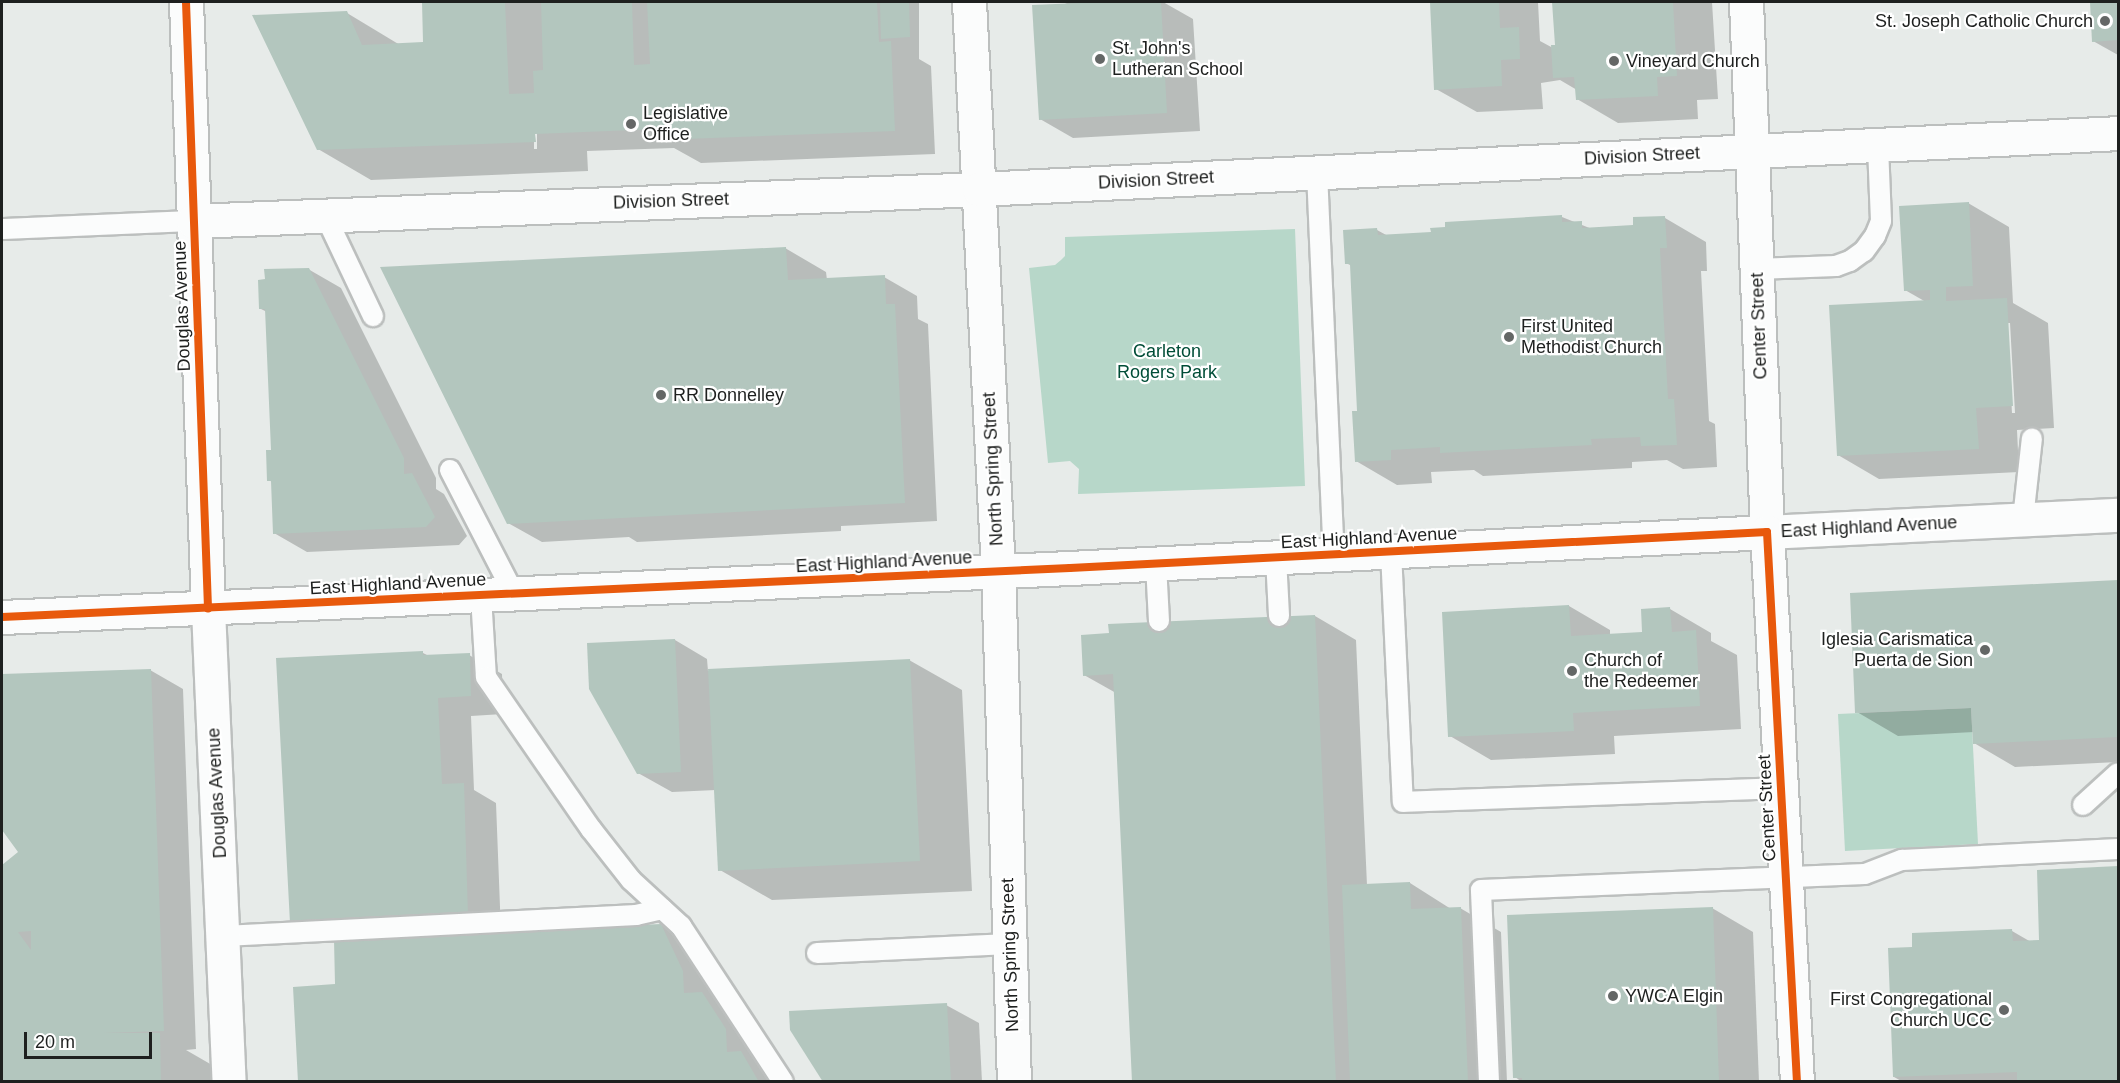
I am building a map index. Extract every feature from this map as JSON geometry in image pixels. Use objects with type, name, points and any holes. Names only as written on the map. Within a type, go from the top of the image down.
[{"type":"street","name":"Douglas Avenue","points":[[186,2],[208,609],[229,1082]]},
{"type":"street","name":"North Spring Street","points":[[969,2],[998,571],[1014,1082]]},
{"type":"street","name":"Center Street","points":[[1746,2],[1767,532],[1797,1082]]},
{"type":"street","name":"Division Street","points":[[194,221],[979,189],[2118,133]]},
{"type":"street","name":"East Highland Avenue","points":[[2,617],[1156,564],[2118,515]]},
{"type":"lane","points":[[1756,269],[1836,266],[1850,261],[1864,251],[1875,236],[1881,221],[1878,145]]},
{"type":"lane","points":[[1317,172],[1335,555]]},
{"type":"lane","points":[[325,215],[373,316]]},
{"type":"lane","points":[[2,229],[194,221]]},
{"type":"lane","points":[[2023,519],[2032,438]]},
{"type":"lane","points":[[450,470],[514,594]]},
{"type":"lane","points":[[1391,552],[1403,802],[1781,788]]},
{"type":"lane","points":[[1276,558],[1279,616]]},
{"type":"lane","points":[[1156,564],[1159,621]]},
{"type":"lane","points":[[481,596],[486,677],[591,829],[631,880],[681,926],[783,1082]]},
{"type":"lane","points":[[2083,805],[2118,773]]},
{"type":"lane","points":[[1489,1082],[1481,890],[1865,874],[1902,860],[2118,849]]},
{"type":"lane","points":[[224,936],[625,915],[662,909]]},
{"type":"lane","points":[[817,953],[1010,944]]},
{"type":"green space","name":"Carleton Rogers Park","points":[[1295,229],[1305,486],[1078,494],[1079,469],[1070,461],[1048,463],[1029,268],[1055,265],[1061,260],[1065,256],[1065,237]]},
{"type":"green space","points":[[1971,708],[1978,844],[1845,851],[1838,714]]},
{"type":"building","points":[[422,2],[505,2],[509,94],[534,93],[533,71],[543,70],[541,2],[632,2],[634,65],[650,64],[647,2],[877,2],[879,42],[891,41],[895,131],[658,140],[658,129],[535,134],[536,142],[317,150],[252,15],[347,11],[362,45],[423,42]]},
{"type":"building","points":[[880,2],[909,2],[910,37],[881,39]]},
{"type":"building","name":"St. John's Lutheran School","points":[[1161,2],[1167,113],[1039,120],[1032,5]]},
{"type":"building","points":[[1430,2],[1499,2],[1500,28],[1519,27],[1520,59],[1501,60],[1502,86],[1434,90]]},
{"type":"building","name":"Vineyard Church","points":[[1552,2],[1673,2],[1677,76],[1657,77],[1658,96],[1576,100],[1574,77],[1553,78],[1551,45],[1555,45]]},
{"type":"building","name":"St. Joseph Catholic Church","points":[[2090,2],[2118,2],[2118,40],[2092,42]]},
{"type":"building","points":[[1969,202],[1973,286],[1946,287],[1946,301],[2007,298],[2013,406],[1976,408],[1979,449],[1837,456],[1829,305],[1930,300],[1930,290],[1904,291],[1899,206]]},
{"type":"building","name":"First United Methodist Church","points":[[1562,215],[1562,222],[1582,221],[1582,228],[1633,225],[1633,217],[1665,216],[1667,248],[1660,248],[1668,399],[1674,399],[1677,445],[1641,446],[1640,437],[1591,439],[1592,445],[1440,453],[1440,447],[1391,450],[1391,460],[1355,462],[1352,411],[1357,411],[1350,264],[1345,264],[1343,230],[1377,228],[1378,235],[1431,232],[1430,228],[1445,227],[1445,222]]},
{"type":"building","name":"RR Donnelley","points":[[786,247],[788,280],[885,275],[886,304],[895,304],[905,503],[507,524],[380,267]]},
{"type":"building","points":[[309,268],[404,458],[404,474],[412,473],[435,517],[426,527],[273,534],[271,481],[267,481],[266,450],[271,450],[265,309],[259,309],[258,280],[265,279],[264,269]]},
{"type":"building","name":"Iglesia Carismatica Puerta de Sion","points":[[2118,580],[2118,737],[1973,744],[1971,708],[1855,713],[1850,593]]},
{"type":"building","name":"Church of the Redeemer","points":[[1569,605],[1571,636],[1642,632],[1641,609],[1670,607],[1672,632],[1696,630],[1700,706],[1573,713],[1574,731],[1448,737],[1442,612]]},
{"type":"building","points":[[1315,615],[1336,1082],[1132,1082],[1113,674],[1083,676],[1081,635],[1109,633],[1108,624]]},
{"type":"building","points":[[675,639],[681,772],[637,774],[589,689],[587,643]]},
{"type":"building","points":[[423,651],[423,655],[470,653],[471,696],[438,698],[442,784],[464,783],[468,916],[290,923],[276,658]]},
{"type":"building","points":[[910,659],[920,861],[718,871],[708,669]]},
{"type":"building","points":[[151,669],[164,1031],[103,1033],[160,1033],[161,1082],[2,1082],[2,865],[18,852],[2,830],[2,674]],"holes":[[[31,931],[31,950],[18,932]]]},
{"type":"building","name":"First Congregational Church UCC","points":[[2118,866],[2118,1082],[2017,1082],[2017,1072],[1893,1077],[1888,948],[1912,947],[1912,933],[2012,929],[2013,941],[2039,940],[2037,870]]},
{"type":"building","points":[[1410,882],[1411,909],[1461,907],[1468,1082],[1350,1082],[1342,885]]},
{"type":"building","name":"YWCA Elgin","points":[[1713,907],[1719,1082],[1522,1082],[1522,1078],[1513,1078],[1507,915]]},
{"type":"building","points":[[661,924],[683,971],[684,993],[702,992],[726,1029],[727,1052],[741,1051],[759,1082],[298,1082],[293,987],[335,984],[334,940]]},
{"type":"building","points":[[947,1003],[951,1082],[823,1082],[790,1030],[789,1011]]},
{"type":"cycle path","points":[[186,2],[208,609]]},
{"type":"cycle path","points":[[2,617],[1070,568],[1767,532],[1797,1082]]},
{"type":"place","name":"St. Joseph Catholic Church","points":[[2105,21]]},
{"type":"place","name":"St. John's Lutheran School","points":[[1100,59]]},
{"type":"place","name":"Vineyard Church","points":[[1614,61]]},
{"type":"place","name":"Legislative Office","points":[[631,124]]},
{"type":"place","name":"First United Methodist Church","points":[[1509,337]]},
{"type":"place","name":"RR Donnelley","points":[[661,395]]},
{"type":"place","name":"Iglesia Carismatica Puerta de Sion","points":[[1985,650]]},
{"type":"place","name":"Church of the Redeemer","points":[[1572,671]]},
{"type":"place","name":"YWCA Elgin","points":[[1613,996]]},
{"type":"place","name":"First Congregational Church UCC","points":[[2004,1010]]}]
